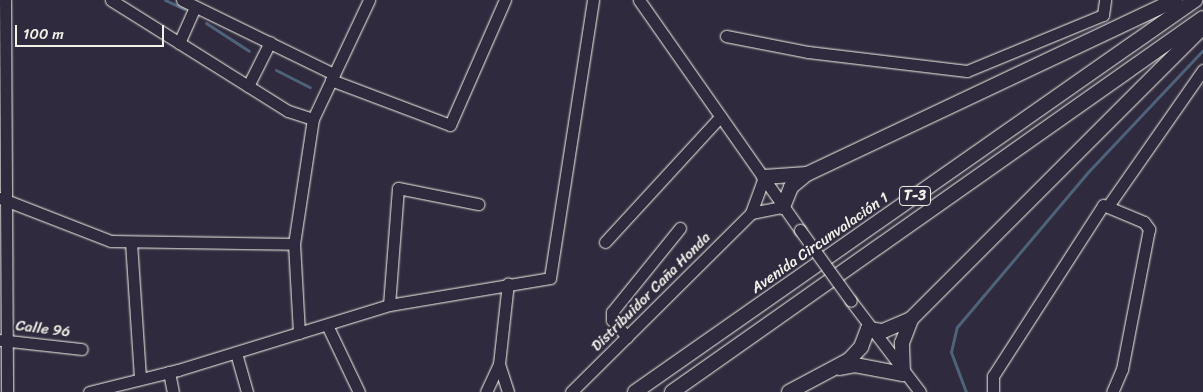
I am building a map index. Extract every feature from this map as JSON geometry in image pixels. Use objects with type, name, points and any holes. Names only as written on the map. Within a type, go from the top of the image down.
[{"type":"main road","points":[[783,207],[791,187],[807,174],[1174,0]]},
{"type":"main road","name":"Avenida Circunvalación 1","points":[[635,392],[1195,0]]},
{"type":"main road","name":"T-3","points":[[672,392],[1203,18]]},
{"type":"main road","points":[[836,369],[861,347],[868,329],[898,328],[911,319],[1203,27]]},
{"type":"main road","points":[[764,177],[807,174]]},
{"type":"main road","points":[[789,392],[836,369],[855,365],[903,374],[902,343],[911,319]]},
{"type":"street","points":[[5,0],[2,340],[7,392]]},
{"type":"street","points":[[111,0],[288,111],[313,119]]},
{"type":"street","points":[[182,0],[270,42],[333,77],[450,125],[505,0]]},
{"type":"street","points":[[299,333],[294,244],[313,119],[369,0]]},
{"type":"street","points":[[89,392],[169,372],[389,305],[508,283],[550,278],[593,0]]},
{"type":"street","points":[[639,0],[868,329],[903,374],[920,392]]},
{"type":"street","points":[[726,36],[808,52],[968,71],[1102,15],[1105,0]]},
{"type":"street","points":[[179,42],[195,6]]},
{"type":"street","points":[[248,86],[270,42]]},
{"type":"street","points":[[1108,206],[1203,70]]},
{"type":"street","points":[[605,242],[720,117]]},
{"type":"street","name":"Distribuidor Caña Honda","points":[[571,392],[752,213],[764,177]]},
{"type":"street","points":[[389,305],[398,188],[478,204]]},
{"type":"street","points":[[2,199],[110,241],[294,244]]},
{"type":"street","points":[[993,392],[993,376],[1098,206],[1108,206],[1144,222],[1149,229],[1122,369],[1112,392]]},
{"type":"street","points":[[752,213],[783,207]]},
{"type":"street","points":[[627,337],[612,320],[612,312],[680,228]]},
{"type":"street","points":[[131,242],[140,380]]},
{"type":"street","points":[[486,392],[499,364],[508,283]]},
{"type":"street","points":[[327,325],[359,392]]},
{"type":"street","name":"Calle 96","points":[[2,340],[82,349]]},
{"type":"street","points":[[236,352],[247,392]]},
{"type":"street","points":[[499,364],[508,392]]},
{"type":"street","points":[[169,372],[173,392]]},
{"type":"waterway","points":[[165,0],[184,9]]},
{"type":"waterway","points":[[206,23],[249,51]]},
{"type":"waterway","points":[[966,392],[951,352],[957,327],[1089,171],[1203,50]]},
{"type":"waterway","points":[[276,70],[310,87]]}]
